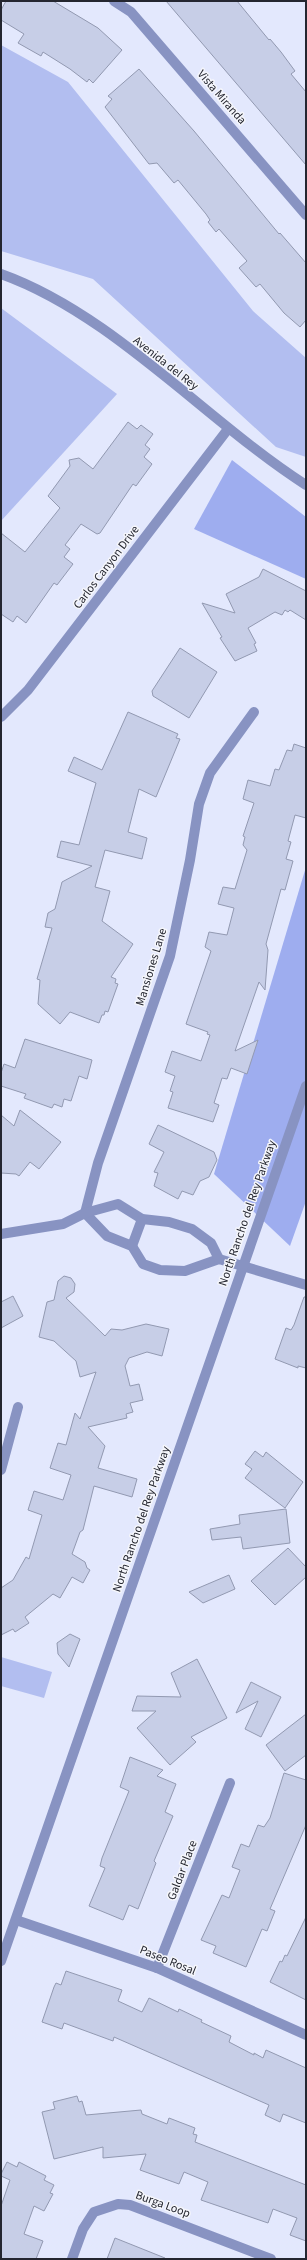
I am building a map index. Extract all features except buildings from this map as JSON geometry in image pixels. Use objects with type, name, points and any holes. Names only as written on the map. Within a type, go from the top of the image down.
[{"type":"street","name":"Vista Miranda","points":[[114,1],[131,12],[306,215]]},
{"type":"street","name":"Avenida del Rey","points":[[1,274],[41,292],[91,322],[228,429],[306,485]]},
{"type":"street","name":"Carlos Canyon Drive","points":[[1,718],[28,690],[228,429]]},
{"type":"street","name":"Mansiones Lane","points":[[85,1213],[98,1163],[170,956],[190,860],[199,804],[210,773],[254,712]]},
{"type":"street","name":"North Rancho del Rey Parkway","points":[[1,1962],[242,1266],[306,1086]]},
{"type":"street","points":[[1,1234],[63,1224],[85,1213],[118,1204],[142,1219],[169,1222],[192,1229],[212,1243],[219,1259]]},
{"type":"street","points":[[85,1213],[108,1236],[132,1246],[143,1264],[160,1270],[185,1271],[219,1259],[306,1284]]},
{"type":"street","points":[[132,1246],[142,1219]]},
{"type":"street","points":[[1,1470],[18,1407]]},
{"type":"street","name":"Galdar Place","points":[[158,1968],[230,1783]]},
{"type":"street","name":"Paseo Rosal","points":[[16,1920],[158,1968],[306,2035]]},
{"type":"street","name":"Burga Loop","points":[[72,2259],[83,2229],[94,2212],[118,2204],[130,2205],[271,2259]]},
{"type":"shaded area","points":[[1,45],[68,82],[253,311],[306,358],[306,457],[276,447],[93,279],[1,251]]},
{"type":"shaded area","points":[[1,308],[117,394],[1,521]]},
{"type":"shaded area","points":[[232,460],[306,517],[306,579],[194,529]]},
{"type":"shaded area","points":[[306,867],[306,1201],[290,1246],[214,1174]]},
{"type":"shaded area","points":[[1,1657],[52,1672],[44,1698],[1,1686]]}]
